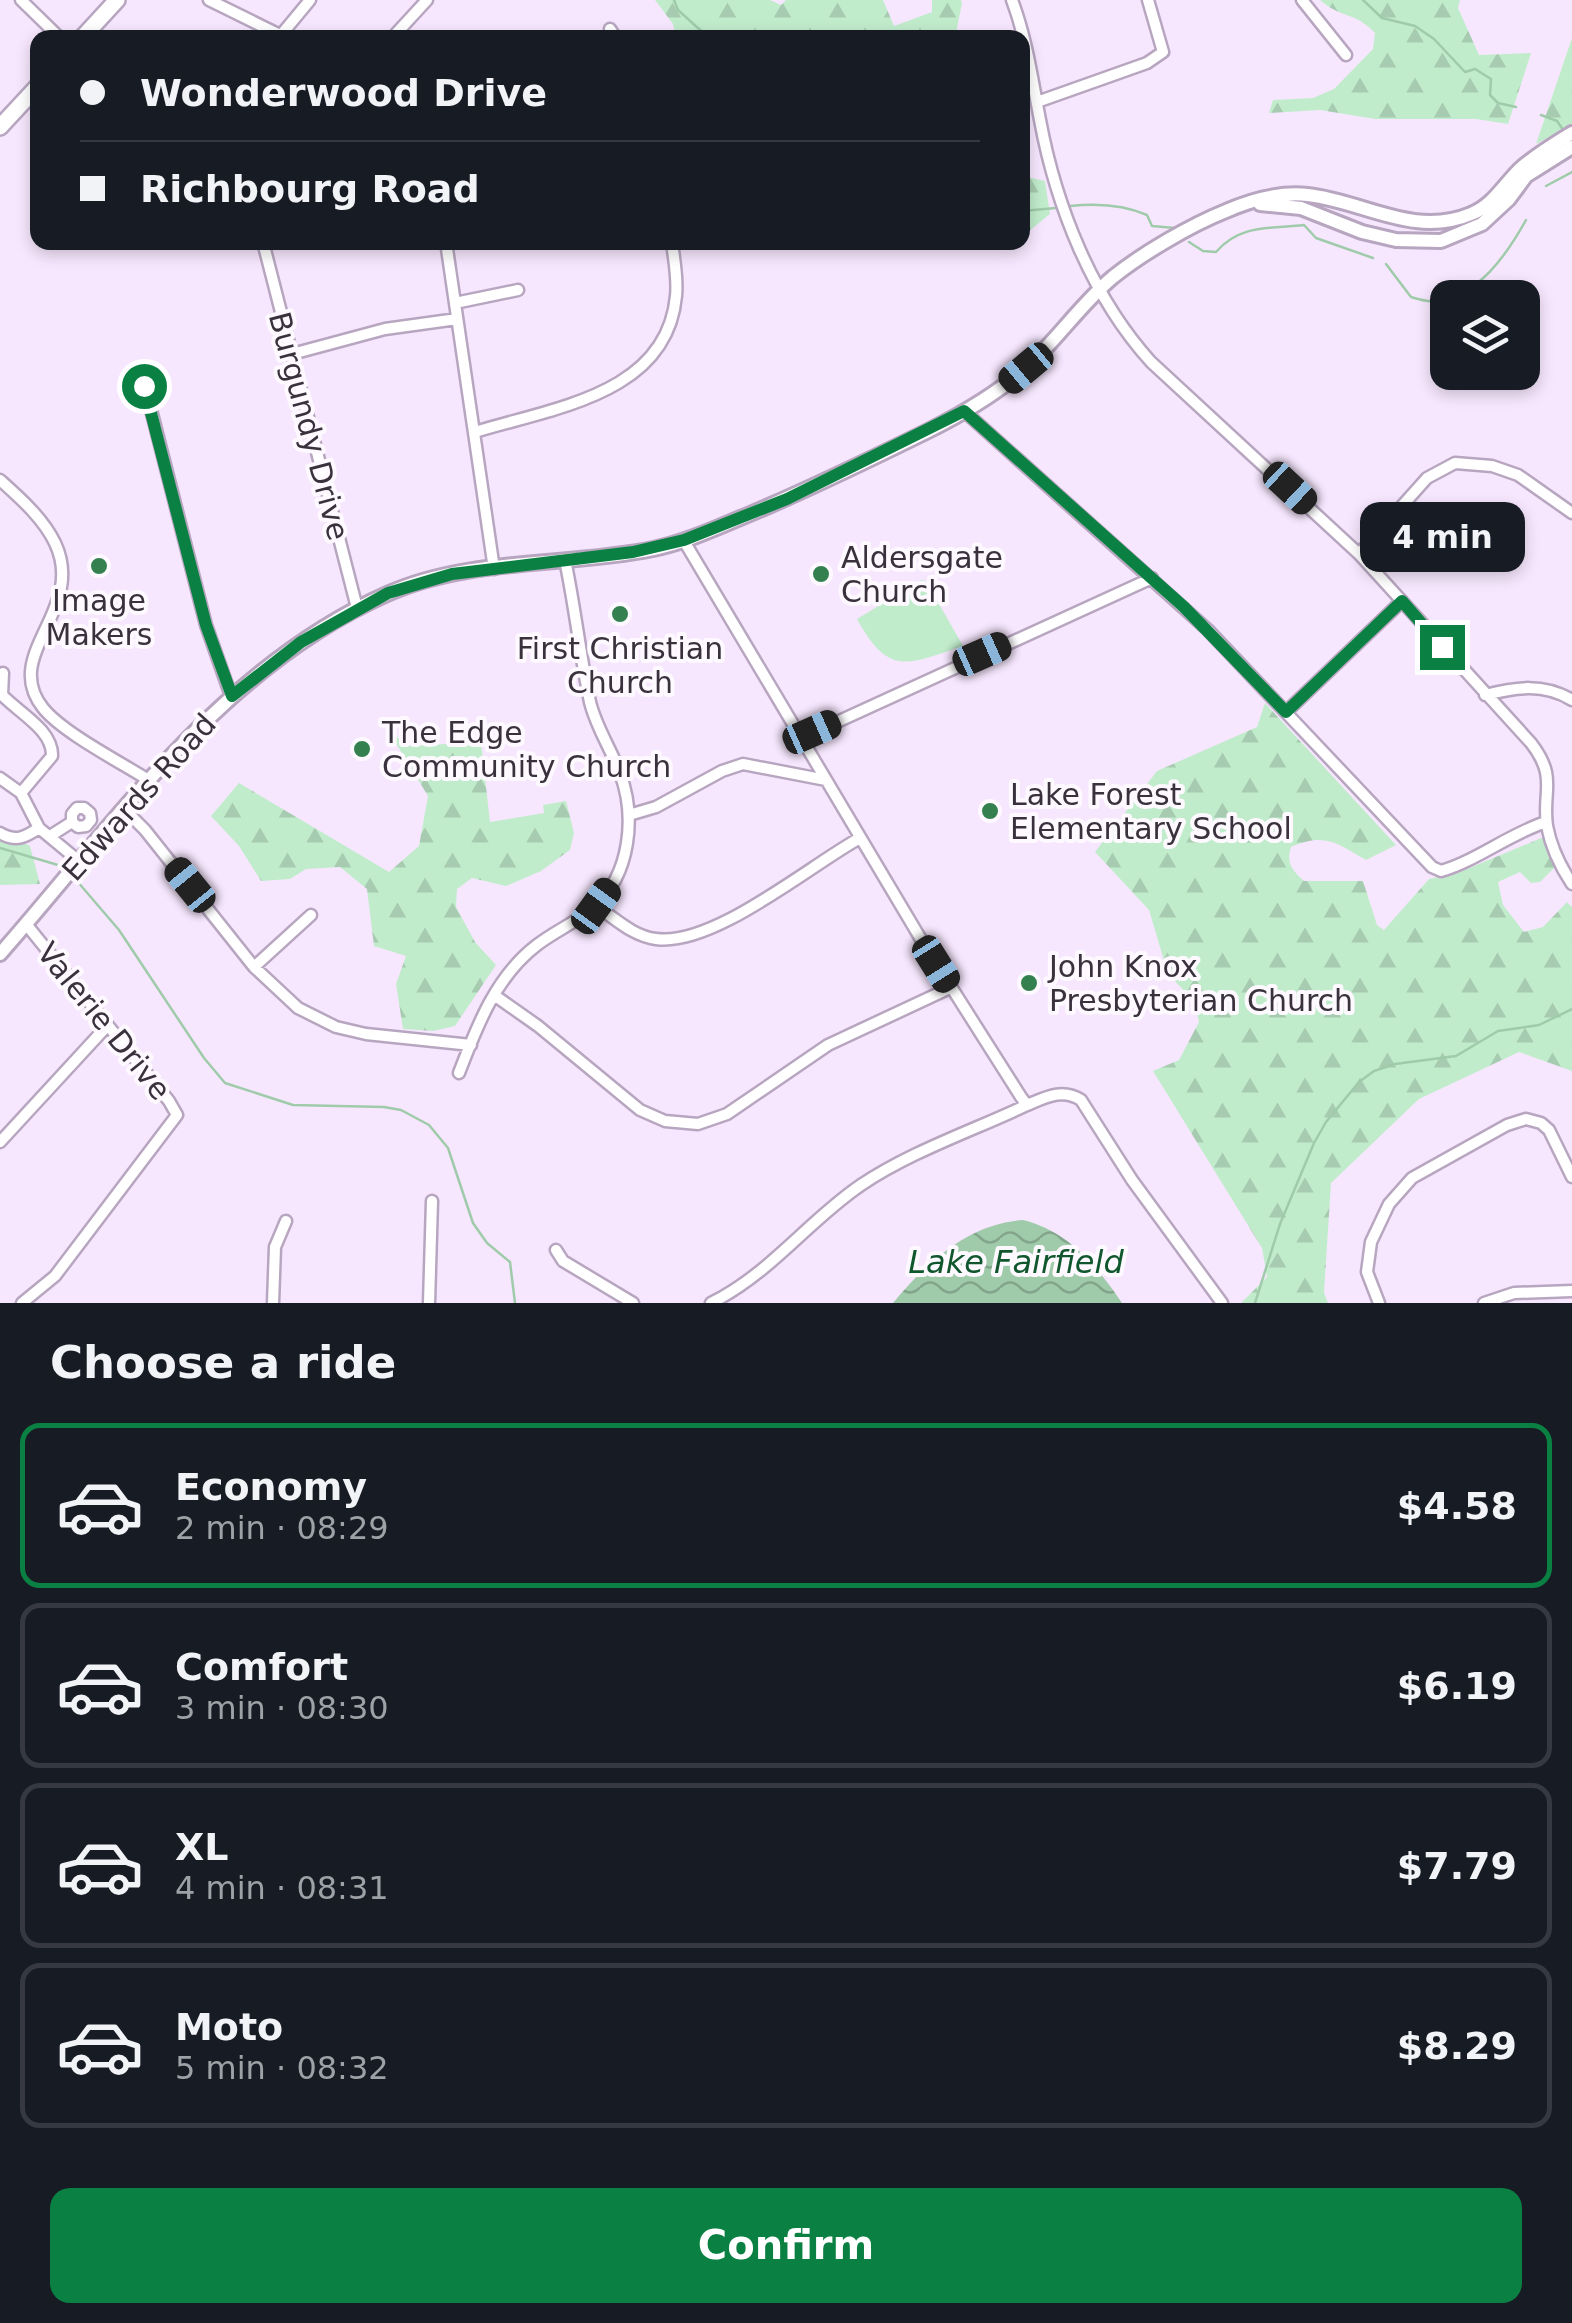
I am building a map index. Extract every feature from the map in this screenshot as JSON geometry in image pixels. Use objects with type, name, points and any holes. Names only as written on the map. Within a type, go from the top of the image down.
[{"type":"main road","points":[[89,30],[117,0]]},
{"type":"main road","points":[[0,126],[30,94]]},
{"type":"street","points":[[21,0],[52,30]]},
{"type":"street","points":[[208,0],[271,30]]},
{"type":"street","points":[[288,30],[310,0]]},
{"type":"street","points":[[399,30],[427,0]]},
{"type":"street","points":[[1012,0],[1022,30]]},
{"type":"street","points":[[1038,102],[1147,63],[1163,52],[1148,0]]},
{"type":"street","points":[[1302,0],[1346,55]]},
{"type":"street","points":[[1030,54],[1058,189],[1084,260],[1100,290],[1151,362],[1359,554],[1531,743],[1543,760],[1549,785],[1546,822],[1555,854],[1572,884]]},
{"type":"street","name":"Edwards Road","points":[[0,954],[202,724],[281,656],[358,608],[422,581],[633,552],[684,540],[787,499],[964,411],[1006,385],[1029,365],[1100,290],[1149,253],[1228,210],[1280,195],[1304,194],[1400,220],[1457,219],[1482,209],[1522,167],[1572,133]]},
{"type":"street","name":"Edwards Road","points":[[1247,205],[1300,208],[1362,232],[1396,240],[1441,241],[1482,224],[1509,199],[1526,176],[1572,147]]},
{"type":"street","name":"Burgundy Drive","points":[[265,250],[358,608]]},
{"type":"street","points":[[447,250],[494,569]]},
{"type":"street","points":[[475,432],[604,391],[642,369],[666,335],[674,310],[673,250]]},
{"type":"street","points":[[454,303],[518,290]]},
{"type":"street","points":[[292,354],[385,330],[457,319]]},
{"type":"street","points":[[133,377],[144,386],[148,398],[206,625],[232,696]]},
{"type":"street","points":[[964,411],[1208,630],[1437,870],[1452,867],[1546,822]]},
{"type":"street","points":[[1359,554],[1421,484],[1436,471],[1455,463],[1505,470],[1536,486],[1572,513]]},
{"type":"street","points":[[0,480],[43,524],[56,543],[61,562],[60,601],[31,666],[30,679],[37,698],[56,720],[150,781]]},
{"type":"street","points":[[684,540],[950,988],[1027,1105]]},
{"type":"street","points":[[459,1073],[508,973],[524,955],[596,906],[621,864],[629,837],[622,777],[590,704],[564,560]]},
{"type":"street","points":[[802,738],[1152,578]]},
{"type":"street","points":[[1286,712],[1402,601]]},
{"type":"street","points":[[3,674],[2,695],[48,739],[53,750],[20,794]]},
{"type":"street","points":[[1485,695],[1534,688],[1572,700]]},
{"type":"street","points":[[629,815],[656,807],[742,764],[826,780]]},
{"type":"street","points":[[0,778],[20,794],[39,828],[80,862]]},
{"type":"street","points":[[125,810],[254,966],[298,1008],[336,1028],[402,1040],[471,1045]]},
{"type":"street","points":[[50,836],[72,822]]},
{"type":"street","points":[[0,834],[12,840],[24,838],[39,828]]},
{"type":"street","points":[[596,906],[644,936],[665,940],[692,935],[725,921],[860,838]]},
{"type":"street","points":[[254,966],[311,915]]},
{"type":"street","name":"Valerie Drive","points":[[22,1303],[55,1276],[177,1116],[26,924]]},
{"type":"street","points":[[494,995],[640,1110],[665,1120],[698,1124],[727,1114],[828,1045],[950,988]]},
{"type":"street","points":[[0,1142],[107,1026]]},
{"type":"street","points":[[711,1303],[759,1274],[862,1184],[910,1157],[1060,1094],[1081,1100],[1132,1180],[1222,1303]]},
{"type":"street","points":[[1380,1303],[1368,1280],[1367,1258],[1389,1204],[1412,1178],[1507,1125],[1526,1120],[1541,1123],[1548,1130],[1572,1177]]},
{"type":"street","points":[[429,1303],[432,1200]]},
{"type":"street","points":[[273,1303],[275,1246],[286,1221]]},
{"type":"street","points":[[556,1250],[563,1260],[633,1303]]},
{"type":"street","points":[[1484,1303],[1514,1293],[1572,1290]]},
{"type":"green space","points":[[655,0],[770,0],[781,5],[786,0],[883,0],[894,26],[932,12],[932,0],[962,3],[957,30],[674,30]]},
{"type":"green space","points":[[1320,0],[1460,0],[1458,8],[1479,55],[1531,53],[1508,124],[1476,119],[1375,119],[1320,110],[1269,113],[1273,100],[1313,98],[1334,89],[1373,49],[1375,33]]},
{"type":"green space","points":[[1572,38],[1572,125],[1536,144]]},
{"type":"green space","points":[[1030,178],[1045,181],[1050,214],[1030,230]]},
{"type":"green space","points":[[921,580],[926,581],[963,646],[914,661],[890,658],[879,651],[857,619]]},
{"type":"green space","points":[[1265,703],[1396,845],[1366,860],[1322,840],[1291,847],[1291,866],[1304,881],[1363,881],[1377,925],[1384,930],[1429,879],[1460,872],[1546,836],[1555,867],[1540,882],[1531,883],[1520,872],[1498,882],[1503,905],[1524,932],[1543,927],[1567,902],[1572,907],[1572,1071],[1519,1052],[1419,1099],[1331,1183],[1324,1293],[1328,1303],[1241,1303],[1267,1277],[1262,1248],[1153,1071],[1179,1060],[1199,1022],[1194,1001],[1168,974],[1149,910],[1095,852],[1157,771],[1257,727]]},
{"type":"green space","points":[[389,732],[410,746],[481,742],[490,822],[544,813],[543,805],[566,801],[574,833],[570,850],[541,871],[506,886],[472,878],[457,889],[456,907],[475,942],[496,965],[455,1026],[433,1031],[403,1029],[396,984],[406,956],[374,946],[367,889],[340,867],[306,869],[290,879],[261,881],[239,846],[211,816],[239,783],[389,872],[419,846],[428,796]]},
{"type":"green space","points":[[0,832],[30,846],[40,884],[0,885]]},
{"type":"water","name":"Lake Fairfield","points":[[1023,1220],[1068,1241],[1122,1303],[893,1303],[934,1260],[967,1237]]},
{"type":"waterway","points":[[674,0],[678,10],[700,30]]},
{"type":"waterway","points":[[1363,0],[1382,18],[1415,26],[1434,39],[1465,72],[1475,69],[1491,79],[1490,95],[1498,103],[1516,107]]},
{"type":"waterway","points":[[1541,115],[1557,121],[1564,131]]},
{"type":"waterway","points":[[1546,186],[1572,172]]},
{"type":"waterway","points":[[1070,206],[1119,207],[1147,215],[1152,226],[1175,228]]},
{"type":"waterway","points":[[1030,210],[1056,208]]},
{"type":"waterway","points":[[1386,264],[1411,297],[1431,301],[1450,298],[1489,272],[1526,220]]},
{"type":"waterway","points":[[1189,242],[1203,251],[1216,252],[1245,232],[1304,225],[1316,238],[1373,258]]},
{"type":"waterway","points":[[0,848],[58,865]]},
{"type":"waterway","points":[[77,881],[119,930],[204,1058],[225,1083],[293,1105],[401,1110],[429,1125],[448,1148],[473,1223],[487,1243],[510,1262],[515,1303]]},
{"type":"waterway","points":[[1255,1303],[1280,1224],[1314,1143],[1359,1082],[1374,1071],[1395,1064],[1456,1056],[1498,1031],[1539,1025],[1572,1009]]},
{"type":"place","name":"Image Makers","points":[[99,566]]},
{"type":"place","name":"Aldersgate Church","points":[[821,574]]},
{"type":"place","name":"First Christian Church","points":[[620,614]]},
{"type":"place","name":"The Edge Community Church","points":[[362,749]]},
{"type":"place","name":"Lake Forest Elementary School","points":[[990,811]]},
{"type":"place","name":"John Knox Presbyterian Church","points":[[1029,983]]},
{"type":"route","points":[[144,386],[212,647],[232,696],[301,642],[388,593],[452,574],[633,552],[684,540],[787,499],[964,411],[1184,607],[1286,712],[1402,601],[1442,647]]}]
